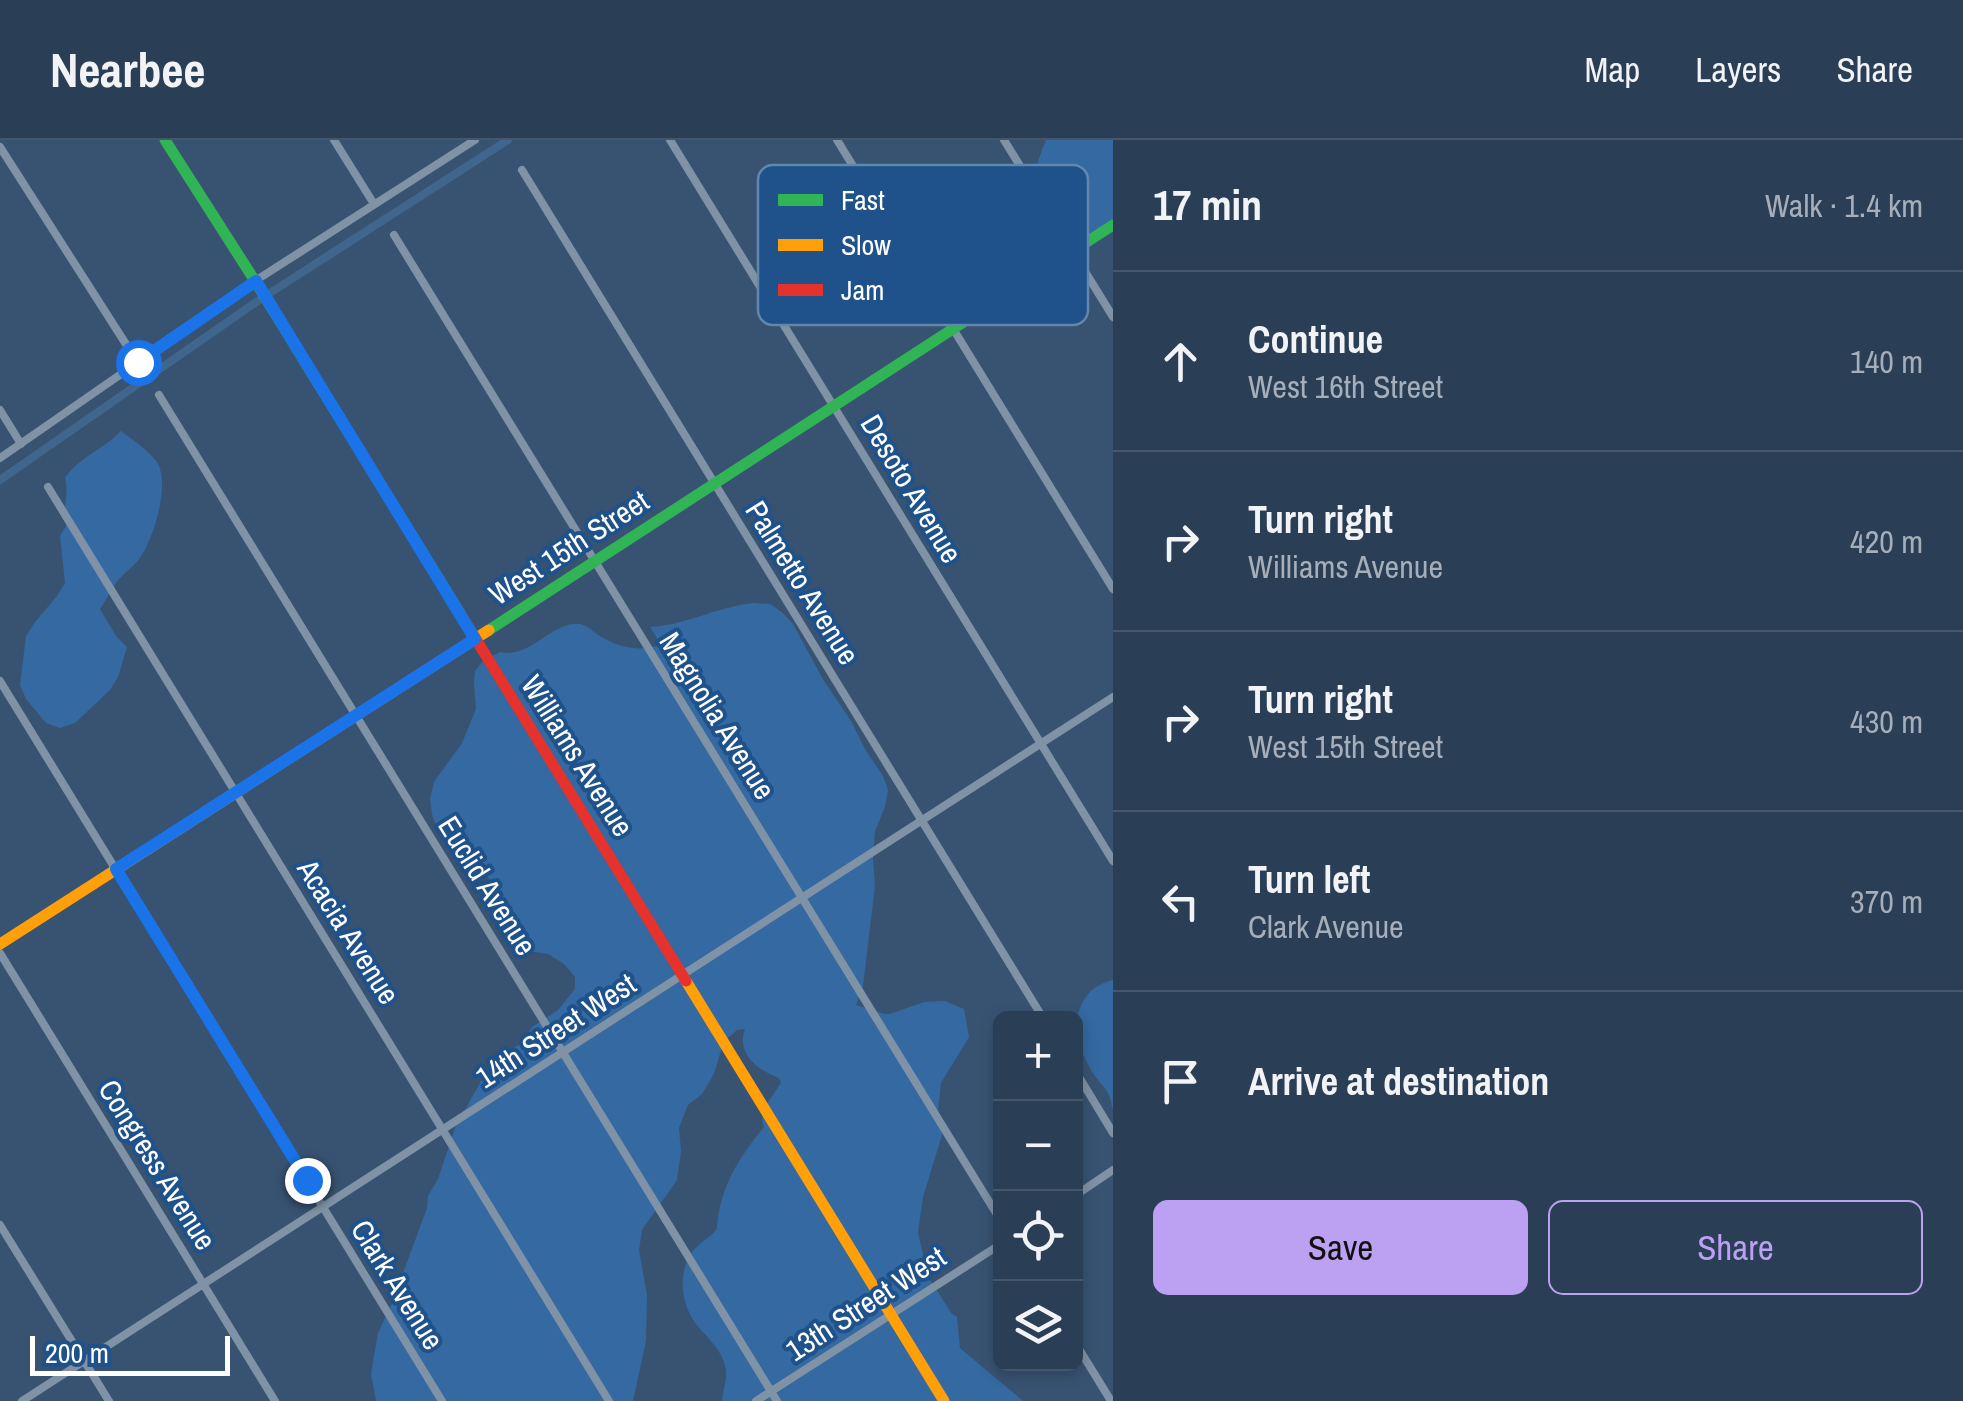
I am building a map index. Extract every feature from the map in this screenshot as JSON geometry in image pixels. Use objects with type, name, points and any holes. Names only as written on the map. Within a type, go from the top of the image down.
[{"type":"street","name":"Williams Avenue","points":[[165,140],[256,281],[944,1401]]},
{"type":"street","points":[[334,140],[374,204]]},
{"type":"street","points":[[0,458],[256,281],[475,140]]},
{"type":"street","name":"Desoto Avenue","points":[[670,140],[758,283]]},
{"type":"street","points":[[837,140],[852,165]]},
{"type":"street","points":[[1004,140],[1019,165]]},
{"type":"street","points":[[0,147],[138,362]]},
{"type":"street","name":"Palmetto Avenue","points":[[522,170],[1039,1011]]},
{"type":"street","name":"West 15th Street","points":[[1088,240],[1113,224]]},
{"type":"street","name":"Magnolia Avenue","points":[[394,235],[993,1211]]},
{"type":"street","points":[[1088,277],[1113,317]]},
{"type":"street","name":"Desoto Avenue","points":[[784,325],[1113,860]]},
{"type":"street","points":[[951,325],[1113,589]]},
{"type":"street","name":"West 15th Street","points":[[0,944],[958,325]]},
{"type":"street","name":"Euclid Avenue","points":[[159,395],[776,1401]]},
{"type":"street","points":[[0,410],[21,444]]},
{"type":"street","name":"Acacia Avenue","points":[[48,487],[610,1401]]},
{"type":"street","name":"Clark Avenue","points":[[0,680],[442,1401]]},
{"type":"street","name":"14th Street West","points":[[22,1401],[1113,697]]},
{"type":"street","name":"Congress Avenue","points":[[0,952],[275,1401]]},
{"type":"street","points":[[1083,1084],[1113,1133]]},
{"type":"street","points":[[1082,1191],[1113,1170]]},
{"type":"street","points":[[0,1224],[109,1401]]},
{"type":"street","name":"13th Street West","points":[[756,1401],[993,1248]]},
{"type":"street","points":[[1083,1355],[1111,1401]]},
{"type":"shaded area","points":[[1046,140],[1113,140],[1113,221],[1088,236],[1088,165],[1037,165]]},
{"type":"shaded area","points":[[121,431],[157,462],[162,482],[159,508],[143,553],[100,609],[127,647],[118,677],[110,690],[75,723],[60,728],[46,723],[20,685],[26,636],[65,583],[60,536],[66,526],[65,478],[77,464]]},
{"type":"shaded area","points":[[753,603],[770,604],[793,624],[888,790],[875,831],[875,886],[863,986],[856,1005],[884,1014],[924,1002],[945,1001],[964,1009],[969,1037],[941,1083],[938,1109],[942,1135],[923,1197],[918,1232],[928,1277],[957,1317],[960,1348],[1023,1401],[948,1401],[766,1105],[781,1083],[779,1078],[750,1060],[743,1046],[745,1029],[737,1030],[726,1040],[491,657],[500,652],[519,651],[572,624],[584,625],[622,646],[653,647],[661,645],[650,627]]},
{"type":"shaded area","points":[[483,661],[722,1047],[714,1074],[702,1094],[688,1105],[679,1128],[677,1180],[642,1230],[639,1250],[647,1295],[646,1341],[633,1401],[376,1401],[371,1374],[378,1333],[455,1128],[487,1070],[520,1044],[532,1027],[558,1010],[575,989],[575,977],[564,964],[548,954],[529,951],[515,937],[500,913],[490,879],[457,853],[437,829],[432,814],[434,782],[462,743],[476,709],[475,671]]},
{"type":"shaded area","points":[[1113,980],[1113,1109],[1107,1091],[1083,1053],[1083,1011],[1079,1011],[1098,986]]},
{"type":"shaded area","points":[[763,1114],[939,1401],[722,1401],[724,1363],[687,1308],[683,1274],[692,1253],[717,1229],[726,1187],[764,1127]]},
{"type":"waterway","points":[[270,293],[508,140]]},
{"type":"waterway","points":[[0,480],[262,298]]},
{"type":"traffic: fast","points":[[165,140],[461,615]]},
{"type":"traffic: fast","points":[[1088,241],[1113,225]]},
{"type":"traffic: fast","points":[[489,630],[959,325]]},
{"type":"traffic: slow","points":[[0,944],[489,630]]},
{"type":"traffic: slow","points":[[686,981],[944,1401]]},
{"type":"traffic: jam","points":[[461,615],[686,981]]},
{"type":"route","points":[[138,362],[256,281],[475,639],[116,869],[307,1180]]}]
